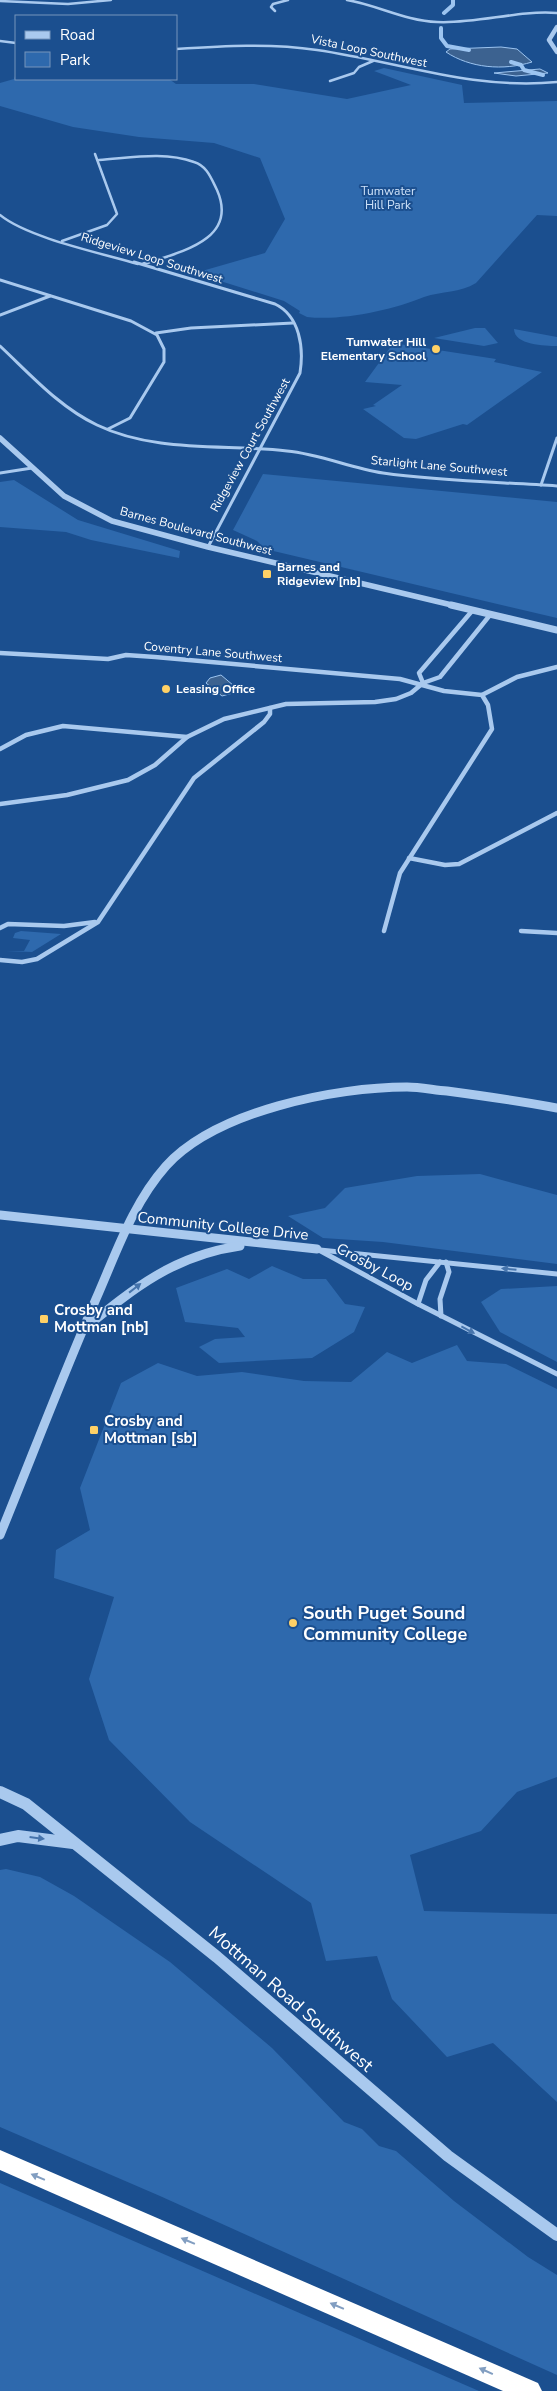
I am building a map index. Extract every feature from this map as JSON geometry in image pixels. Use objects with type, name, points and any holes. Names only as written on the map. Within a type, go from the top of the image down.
[{"type":"highway","points":[[0,2160],[530,2391]]},
{"type":"street","points":[[0,1],[68,4],[111,0]]},
{"type":"street","points":[[275,11],[271,7],[274,4],[288,0]]},
{"type":"street","points":[[347,0],[362,2],[407,18],[436,22],[464,21],[524,12],[557,13]]},
{"type":"street","points":[[557,27],[549,40],[557,52]]},
{"type":"street","points":[[0,41],[15,43]]},
{"type":"street","name":"Vista Loop Southwest","points":[[178,49],[230,45],[282,46],[320,50],[472,83],[520,85],[557,82]]},
{"type":"street","points":[[330,81],[354,73],[359,67],[374,61]]},
{"type":"street","points":[[62,241],[100,228],[115,218],[117,214],[95,154]]},
{"type":"street","points":[[98,160],[176,157],[189,159],[206,168],[223,209],[223,218],[219,226],[196,244],[143,264]]},
{"type":"street","name":"Ridgeview Loop Southwest","points":[[0,216],[23,228],[62,241],[272,303],[289,313],[293,323]]},
{"type":"street","points":[[0,280],[132,322],[156,333],[191,328],[293,323]]},
{"type":"street","points":[[0,315],[50,296]]},
{"type":"street","name":"Ridgeview Court Southwest","points":[[208,547],[300,373],[304,360],[293,323]]},
{"type":"street","points":[[108,430],[130,418],[163,366],[166,357],[165,348],[156,333]]},
{"type":"street","name":"Starlight Lane Southwest","points":[[0,346],[79,416],[108,430],[164,442],[317,455],[365,470],[384,473],[557,486]]},
{"type":"street","name":"Barnes Boulevard Southwest","points":[[0,438],[64,496],[96,513],[131,527],[472,611],[557,630]]},
{"type":"street","points":[[541,485],[557,438]]},
{"type":"street","points":[[0,474],[32,468]]},
{"type":"street","points":[[423,683],[419,673],[472,611]]},
{"type":"street","points":[[0,804],[67,795],[128,780],[154,765],[187,737],[224,719],[270,708],[312,702],[375,702],[396,699],[411,693],[423,683],[440,677],[490,615]]},
{"type":"street","name":"Coventry Lane Southwest","points":[[0,653],[108,660],[126,655],[155,657],[366,676],[423,683],[444,691],[482,695]]},
{"type":"street","points":[[384,931],[400,873],[408,858],[492,729],[488,705],[482,695],[517,677],[557,667]]},
{"type":"street","points":[[0,960],[22,962],[37,959],[98,922],[194,778],[264,722],[270,714],[270,708]]},
{"type":"street","points":[[0,749],[44,729],[76,726],[187,737]]},
{"type":"street","points":[[408,858],[445,865],[459,864],[557,813]]},
{"type":"street","points":[[0,928],[8,924],[18,923],[64,926],[98,922]]},
{"type":"street","points":[[521,931],[557,933]]},
{"type":"street","points":[[0,1535],[83,1329],[136,1204],[166,1166],[187,1146],[234,1121],[272,1108],[352,1090],[408,1087],[496,1097],[557,1108]]},
{"type":"street","name":"Community College Drive","points":[[0,1215],[317,1250]]},
{"type":"street","points":[[83,1329],[148,1278],[188,1257],[231,1246],[266,1244]]},
{"type":"street","name":"Crosby Loop","points":[[317,1250],[557,1274]]},
{"type":"street","name":"Crosby Loop","points":[[317,1250],[441,1316],[557,1374]]},
{"type":"street","points":[[418,1304],[426,1280],[440,1262]]},
{"type":"street","points":[[441,1316],[440,1300],[449,1272],[446,1262]]},
{"type":"street","name":"Mottman Road Southwest","points":[[0,1792],[26,1804],[217,1958],[448,2156],[557,2235]]},
{"type":"street","points":[[0,1840],[18,1836],[74,1843]]},
{"type":"green space","name":"Tumwater Hill Park","points":[[384,68],[462,85],[464,103],[557,101],[557,216],[537,215],[476,283],[470,286],[431,295],[383,310],[351,316],[307,317],[284,301],[195,273],[265,253],[285,219],[260,158],[214,143],[139,137],[73,127],[0,106],[0,83],[14,79],[15,76],[15,80],[170,80],[176,84],[254,84],[347,99],[411,85],[374,71]]},
{"type":"green space","points":[[475,328],[485,328],[498,343],[484,346],[434,338]]},
{"type":"green space","points":[[514,329],[557,337],[557,346],[531,344],[519,338],[515,334]]},
{"type":"green space","points":[[399,344],[496,359],[494,362],[542,372],[467,425],[463,424],[416,439],[404,438],[363,409],[376,406],[373,405],[402,385],[365,382],[392,345]]},
{"type":"green space","points":[[263,474],[557,502],[557,618],[265,549],[257,541],[233,530]]},
{"type":"green space","points":[[14,480],[78,520],[180,551],[179,558],[91,540],[66,532],[0,527],[0,482]]},
{"type":"green space","points":[[21,931],[61,934],[32,952],[6,951],[24,951],[30,940],[13,938],[15,933]]},
{"type":"green space","points":[[480,1174],[557,1195],[557,1264],[383,1242],[323,1238],[288,1216],[325,1208],[345,1188],[417,1176]]},
{"type":"green space","points":[[272,1266],[303,1279],[326,1279],[345,1304],[365,1307],[354,1332],[312,1358],[219,1363],[199,1347],[215,1339],[245,1337],[238,1328],[185,1322],[176,1288],[227,1269],[249,1279]]},
{"type":"green space","points":[[557,1286],[557,1362],[500,1332],[481,1302],[501,1289]]},
{"type":"green space","name":"South Puget Sound Community College","points":[[457,1345],[467,1361],[506,1364],[557,1389],[557,1777],[517,1792],[481,1831],[410,1855],[424,1911],[557,1914],[557,2102],[493,2043],[447,2057],[392,1999],[377,1956],[326,1961],[311,1903],[190,1822],[109,1740],[89,1679],[114,1597],[54,1578],[56,1550],[90,1530],[80,1488],[121,1383],[158,1363],[197,1376],[242,1372],[304,1381],[351,1382],[387,1352],[412,1363]]},
{"type":"green space","points":[[6,1869],[40,1877],[74,1896],[170,1962],[272,2048],[344,2122],[362,2129],[379,2146],[396,2151],[454,2201],[528,2257],[557,2275],[557,2375],[160,2196],[0,2127],[0,1870]]},
{"type":"green space","points":[[0,2183],[479,2391],[0,2391]]},
{"type":"shaded area","points":[[501,47],[517,49],[532,62],[498,67],[476,65],[465,62],[446,52],[450,49]]},
{"type":"shaded area","points":[[540,69],[548,73],[516,76],[494,73]]},
{"type":"shaded area","points":[[221,675],[240,691],[222,696],[206,683],[210,678]]},
{"type":"waterway","points":[[444,13],[453,5],[453,0]]},
{"type":"waterway","points":[[441,28],[441,38],[447,46],[469,50]]},
{"type":"waterway","points":[[511,62],[521,65],[524,70],[543,75]]},
{"type":"place","name":"Tumwater Hill Elementary School","points":[[436,349]]},
{"type":"place","name":"Barnes and Ridgeview [nb]","points":[[267,574]]},
{"type":"place","name":"Leasing Office","points":[[166,689]]},
{"type":"place","name":"Crosby and Mottman [nb]","points":[[44,1319]]},
{"type":"place","name":"Crosby and Mottman [sb]","points":[[94,1430]]},
{"type":"place","name":"South Puget Sound Community College","points":[[293,1623]]}]
